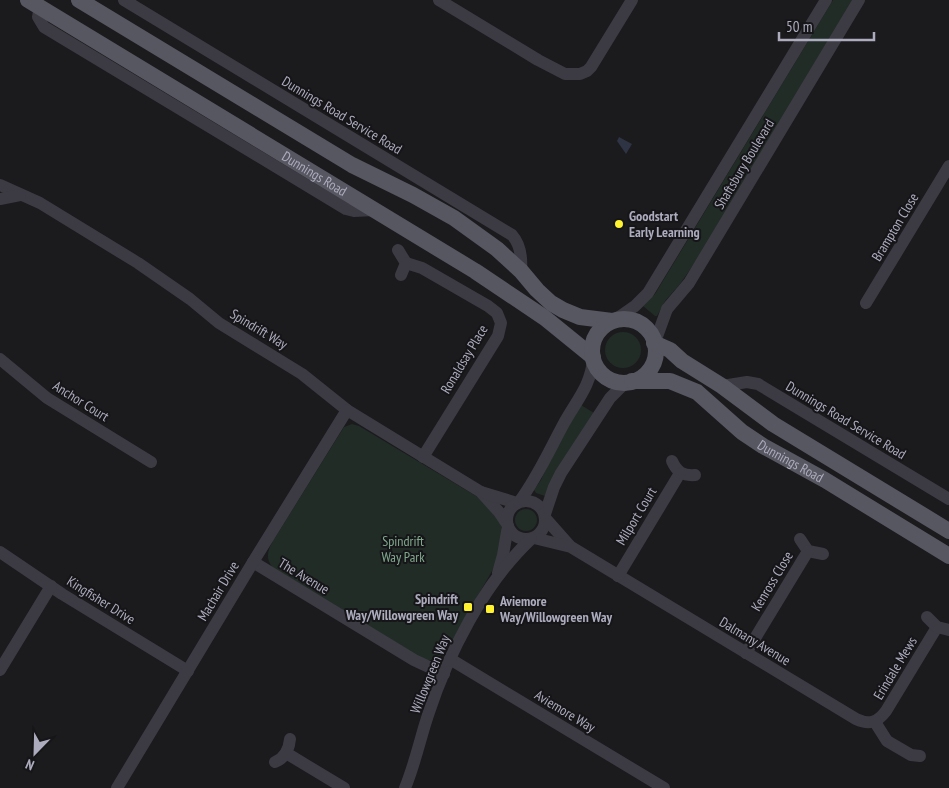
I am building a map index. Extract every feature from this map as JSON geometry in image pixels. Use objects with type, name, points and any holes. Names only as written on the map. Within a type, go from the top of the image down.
[{"type":"main road","name":"Dunnings Road","points":[[79,0],[352,166],[413,195],[454,218],[497,249],[551,303],[580,317],[614,321]]},
{"type":"main road","name":"Dunnings Road","points":[[34,3],[475,271],[537,312],[593,358]]},
{"type":"main road","points":[[626,319],[640,323],[648,330],[654,342],[655,357],[651,367],[642,377],[631,382],[615,381],[607,377],[598,369],[593,358],[592,348],[597,334],[602,327],[614,321],[626,319]]},
{"type":"main road","name":"Dunnings Road","points":[[654,342],[670,350],[682,361],[722,386],[773,424],[949,531]]},
{"type":"main road","name":"Dunnings Road","points":[[631,382],[670,381],[697,392],[742,432],[763,446],[824,480],[949,556]]},
{"type":"street","name":"Dunnings Road Service Road","points":[[124,0],[512,235],[518,246],[522,261],[521,271]]},
{"type":"street","points":[[438,0],[544,64],[571,75],[583,73],[591,67],[632,0]]},
{"type":"street","name":"Shaftsbury Boulevard","points":[[614,321],[635,306],[648,293],[826,0]]},
{"type":"street","name":"Shaftsbury Boulevard","points":[[654,342],[667,309],[689,282],[859,0]]},
{"type":"street","name":"Brampton Close","points":[[866,303],[949,166]]},
{"type":"street","name":"Spindrift Way","points":[[0,185],[40,203],[138,263],[190,299],[219,322],[302,374],[347,410],[423,457],[481,492],[518,502]]},
{"type":"street","points":[[0,199],[20,195]]},
{"type":"street","name":"Ronaldsay Place","points":[[398,250],[403,269],[422,268],[488,306],[496,313],[501,323],[498,336],[423,457]]},
{"type":"street","points":[[593,358],[589,382],[565,422],[535,480],[508,514],[507,525],[515,536],[523,539],[533,538],[542,532],[554,487],[560,473],[610,398],[621,387],[631,382]]},
{"type":"street","name":"Anchor Court","points":[[0,359],[47,398],[151,462]]},
{"type":"street","name":"Dunnings Road Service Road","points":[[722,386],[747,382],[758,384],[949,499]]},
{"type":"street","name":"Machair Drive","points":[[117,788],[347,410]]},
{"type":"street","points":[[672,461],[680,473],[695,475]]},
{"type":"street","name":"Milport Court","points":[[618,576],[680,473]]},
{"type":"street","name":"Spindrift Way","points":[[481,492],[499,512],[507,525]]},
{"type":"street","points":[[518,502],[533,502],[540,506],[545,517]]},
{"type":"street","name":"Dalmany Avenue","points":[[545,517],[571,547],[856,719],[866,723],[875,722]]},
{"type":"street","name":"Willowgreen Way","points":[[496,578],[503,554],[507,525]]},
{"type":"street","name":"Dalmany Avenue","points":[[533,538],[571,547]]},
{"type":"street","name":"Willowgreen Way","points":[[405,788],[428,716],[450,659],[463,633],[496,578],[533,538]]},
{"type":"street","name":"Kenross Close","points":[[800,538],[808,551],[823,554]]},
{"type":"street","name":"Kenross Close","points":[[746,653],[808,551]]},
{"type":"street","name":"Kingfisher Drive","points":[[0,552],[51,586],[188,670]]},
{"type":"street","name":"The Avenue","points":[[253,562],[414,660],[444,674]]},
{"type":"street","points":[[0,670],[51,586]]},
{"type":"street","name":"Erindale Mews","points":[[875,722],[886,711],[943,628],[927,617]]},
{"type":"street","name":"Aviemore Way","points":[[450,659],[664,788]]},
{"type":"street","points":[[875,722],[887,741],[911,755],[920,756]]},
{"type":"street","points":[[275,762],[286,753],[289,748],[290,739]]},
{"type":"street","points":[[286,753],[344,788]]},
{"type":"green space","points":[[833,0],[854,0],[703,251],[680,284],[665,301],[657,316],[655,316],[643,306],[655,294]]},
{"type":"green space","points":[[623,332],[636,337],[641,350],[636,363],[623,368],[610,363],[605,350],[610,337]]},
{"type":"green space","points":[[581,405],[594,413],[545,496],[536,493],[534,490]]},
{"type":"green space","name":"Spindrift Way Park","points":[[352,424],[359,426],[483,500],[501,524],[502,530],[496,564],[446,651],[436,660],[425,660],[272,567],[268,560],[273,541],[344,427]]},
{"type":"green space","points":[[526,509],[534,512],[537,520],[534,528],[526,531],[518,528],[515,520],[518,512]]},
{"type":"water","points":[[619,137],[632,144],[626,154],[617,141]]},
{"type":"place","name":"Goodstart Early Learning","points":[[619,224]]},
{"type":"place","name":"Spindrift Way/Willowgreen Way","points":[[468,607]]},
{"type":"place","name":"Aviemore Way/Willowgreen Way","points":[[490,609]]}]
